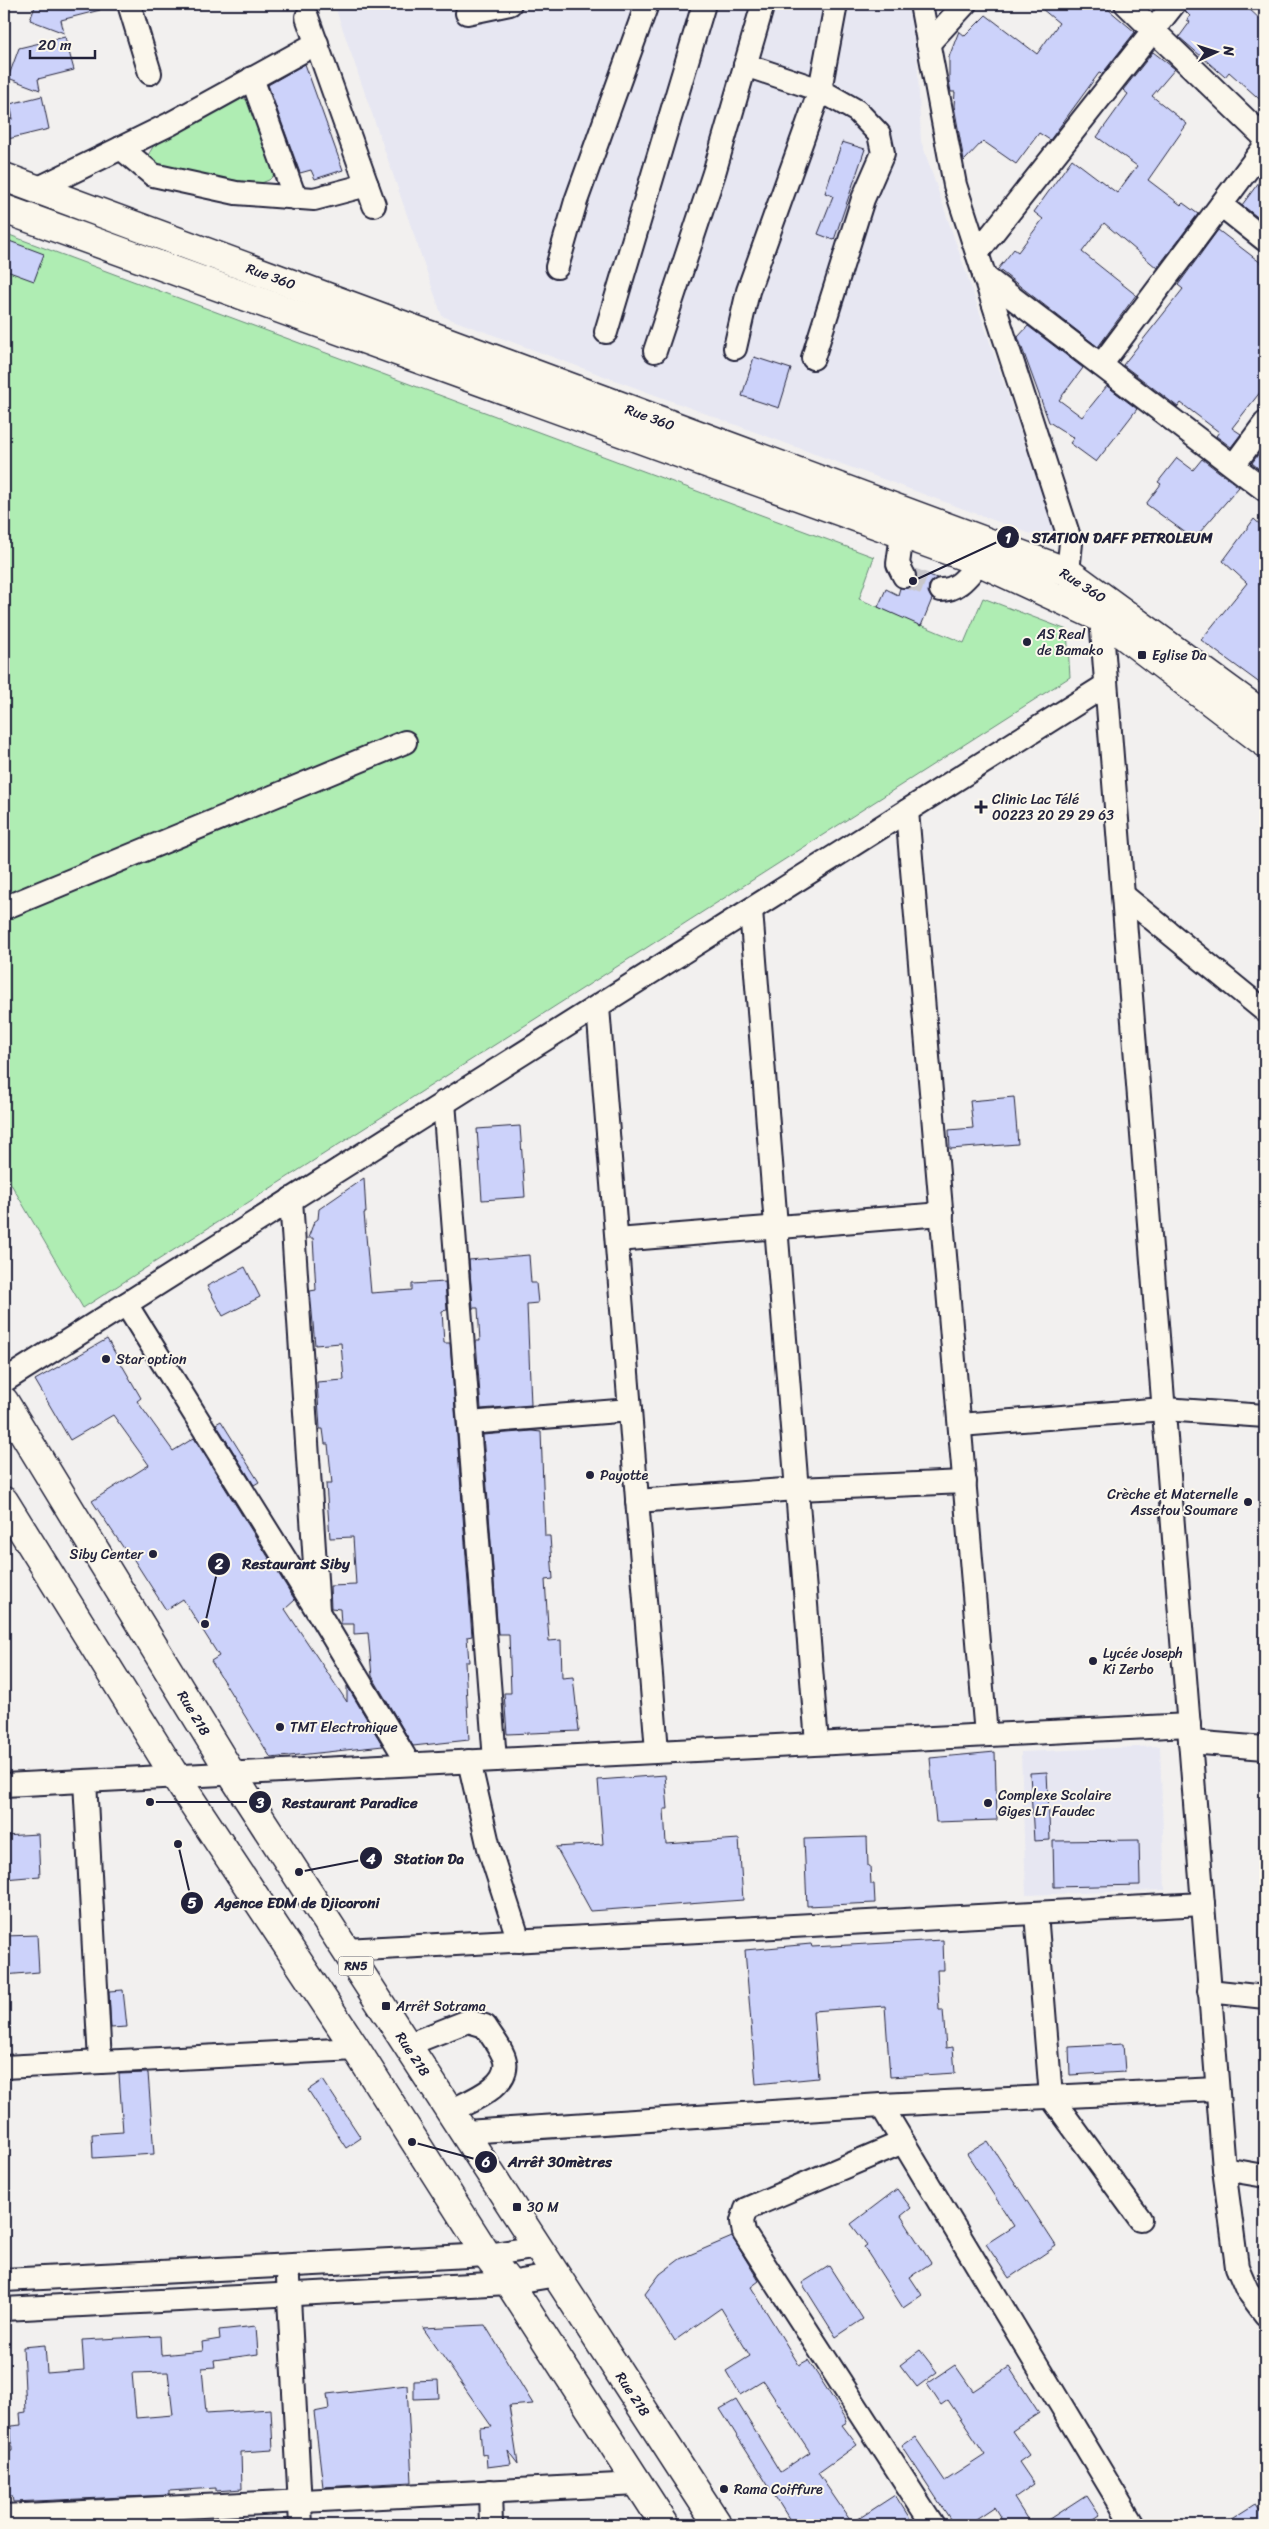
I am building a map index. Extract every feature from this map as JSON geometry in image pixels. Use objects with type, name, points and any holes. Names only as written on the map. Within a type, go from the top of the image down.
[{"type":"main road","name":"Rue 360","points":[[4,177],[1068,572],[1106,610],[1265,742]]},
{"type":"main road","name":"Rue 360","points":[[4,209],[980,562],[1106,610],[1265,716]]},
{"type":"main road","name":"Rue 218","points":[[4,1401],[231,1773],[718,2525]]},
{"type":"main road","points":[[4,1501],[175,1776],[356,2049],[487,2255],[509,2283],[665,2525]]},
{"type":"street","points":[[129,4],[150,73]]},
{"type":"street","points":[[467,13],[510,4]]},
{"type":"street","points":[[557,267],[576,201],[646,4]]},
{"type":"street","points":[[606,332],[704,4]]},
{"type":"street","points":[[655,351],[714,174],[762,4]]},
{"type":"street","points":[[735,348],[748,291],[820,90],[836,4]]},
{"type":"street","points":[[921,4],[954,185],[1071,542],[1068,572]]},
{"type":"street","points":[[928,44],[964,4]]},
{"type":"street","points":[[1126,4],[1265,138]]},
{"type":"street","points":[[977,252],[1174,4]]},
{"type":"street","points":[[121,148],[153,175],[236,193],[314,199],[370,195],[307,17]]},
{"type":"street","points":[[36,189],[121,148],[317,43]]},
{"type":"street","points":[[745,65],[820,90],[857,111],[878,134],[883,153],[863,199],[813,358]]},
{"type":"street","points":[[252,78],[295,198]]},
{"type":"street","points":[[1101,365],[1265,146]]},
{"type":"street","points":[[1221,205],[1265,240]]},
{"type":"street","points":[[984,276],[1265,490]]},
{"type":"street","points":[[1234,465],[1265,423]]},
{"type":"street","points":[[902,534],[898,564],[904,576]]},
{"type":"street","points":[[941,590],[951,590],[957,586],[980,562]]},
{"type":"street","points":[[1106,610],[1106,685],[1224,2169],[1237,2267],[1247,2290],[1265,2314]]},
{"type":"street","points":[[4,1380],[1106,685]]},
{"type":"street","points":[[4,908],[405,742]]},
{"type":"street","points":[[907,811],[986,1735]]},
{"type":"street","points":[[1123,894],[1265,1011]]},
{"type":"street","points":[[751,910],[817,1743]]},
{"type":"street","points":[[598,1007],[657,1751]]},
{"type":"street","points":[[444,1102],[496,1760]]},
{"type":"street","points":[[291,1199],[318,1612]]},
{"type":"street","points":[[617,1240],[942,1214]]},
{"type":"street","points":[[126,1304],[318,1612],[409,1764]]},
{"type":"street","points":[[469,1423],[630,1410]]},
{"type":"street","points":[[960,1426],[1164,1410],[1265,1416]]},
{"type":"street","points":[[637,1501],[797,1489],[965,1482]]},
{"type":"street","points":[[4,1785],[986,1735],[1189,1733],[1265,1748]]},
{"type":"street","points":[[469,1761],[488,1848],[519,1941]]},
{"type":"street","points":[[85,1781],[100,2062]]},
{"type":"street","points":[[345,1950],[1203,1904]]},
{"type":"street","points":[[1036,1913],[1051,2097],[1140,2219]]},
{"type":"street","points":[[1209,1990],[1265,1997]]},
{"type":"street","points":[[408,2045],[468,2021],[486,2026],[505,2060],[504,2072],[499,2084],[458,2122]]},
{"type":"street","points":[[4,2067],[356,2049]]},
{"type":"street","points":[[458,2122],[1217,2089]]},
{"type":"street","points":[[881,2105],[1133,2525]]},
{"type":"street","points":[[903,2142],[746,2208],[742,2221],[744,2233],[933,2525]]},
{"type":"street","points":[[1224,2169],[1265,2176]]},
{"type":"street","points":[[4,2280],[487,2255],[538,2247]]},
{"type":"street","points":[[288,2265],[300,2525]]},
{"type":"street","points":[[4,2309],[509,2283],[557,2276]]},
{"type":"street","points":[[4,2516],[638,2484]]},
{"type":"street","points":[[490,2491],[492,2525]]},
{"type":"shaded area","points":[[334,4],[908,4],[917,51],[921,141],[1054,529],[1050,541],[442,316]]},
{"type":"shaded area","points":[[1160,1746],[1165,1890],[1026,1895],[1021,1752]]},
{"type":"green space","points":[[238,96],[247,100],[255,108],[275,174],[269,180],[259,184],[157,168],[147,157],[154,145],[226,99]]},
{"type":"green space","points":[[4,233],[874,557],[859,599],[964,643],[983,598],[1067,630],[1070,677],[83,1308],[4,1172]]},
{"type":"building","points":[[36,4],[99,4],[100,10],[61,20],[64,33],[30,20]]},
{"type":"building","points":[[1036,4],[1102,4],[1135,32],[1102,74],[1099,73],[1050,140],[1039,133],[1016,164],[983,141],[964,161],[954,106],[955,92],[951,92],[949,81],[949,57],[959,31],[965,36],[986,15],[1037,54],[1059,23]]},
{"type":"building","points":[[1187,4],[1244,4],[1265,24],[1265,104],[1229,72],[1225,77],[1179,37],[1190,22],[1187,20],[1190,16],[1185,11]]},
{"type":"building","points":[[65,37],[74,70],[38,79],[40,90],[8,78],[19,48]]},
{"type":"building","points":[[1153,52],[1175,69],[1152,96],[1187,124],[1148,180],[1181,205],[1183,203],[1198,214],[1157,268],[1104,223],[1082,252],[1136,295],[1098,347],[998,269],[1014,249],[1018,252],[1043,219],[1034,212],[1072,159],[1117,193],[1137,166],[1097,137],[1128,94],[1123,90]]},
{"type":"building","points":[[305,64],[343,170],[315,179],[311,170],[300,173],[268,85]]},
{"type":"building","points":[[42,96],[49,129],[4,140],[4,116],[13,119],[10,104]]},
{"type":"building","points":[[842,142],[865,149],[834,240],[818,234],[833,196],[825,193]]},
{"type":"building","points":[[1265,174],[1265,223],[1242,205]]},
{"type":"building","points":[[1218,230],[1265,266],[1265,386],[1232,428],[1241,434],[1231,447],[1216,436],[1219,432],[1181,403],[1178,407],[1123,365],[1183,289],[1178,285]]},
{"type":"building","points":[[4,239],[44,254],[34,281],[4,270]]},
{"type":"building","points":[[1028,326],[1083,368],[1059,400],[1082,417],[1107,386],[1137,409],[1096,462],[1070,443],[1074,438],[1049,422],[1018,337]]},
{"type":"building","points":[[754,357],[791,369],[779,408],[742,396]]},
{"type":"building","points":[[1262,449],[1265,452],[1265,474],[1252,463]]},
{"type":"building","points":[[1177,458],[1193,470],[1202,459],[1239,487],[1194,539],[1146,504],[1161,484],[1158,482]]},
{"type":"building","points":[[1254,519],[1265,529],[1265,687],[1201,640],[1247,583],[1223,561]]},
{"type":"building","points":[[916,570],[937,578],[929,585],[928,592],[932,599],[921,626],[878,607],[886,589],[898,595],[900,588],[909,588],[915,584]]},
{"type":"building","points":[[1014,1097],[1018,1144],[950,1149],[949,1130],[973,1128],[970,1101]]},
{"type":"building","points":[[520,1126],[525,1197],[482,1200],[477,1129]]},
{"type":"building","points":[[364,1178],[366,1213],[364,1213],[371,1293],[412,1290],[412,1284],[445,1282],[447,1310],[442,1311],[444,1343],[450,1343],[472,1636],[467,1637],[469,1662],[465,1662],[469,1740],[413,1746],[372,1676],[368,1633],[354,1634],[354,1624],[341,1624],[340,1609],[331,1608],[330,1586],[356,1585],[353,1537],[330,1538],[326,1484],[332,1484],[328,1444],[325,1444],[323,1429],[320,1429],[317,1382],[344,1380],[341,1343],[315,1345],[310,1291],[316,1290],[313,1238],[308,1238],[314,1222],[318,1219],[319,1209]]},
{"type":"building","points":[[529,1255],[531,1283],[536,1283],[538,1303],[527,1304],[531,1405],[481,1409],[476,1341],[480,1341],[478,1308],[473,1308],[469,1260]]},
{"type":"building","points":[[245,1267],[260,1297],[223,1316],[207,1286]]},
{"type":"building","points":[[107,1339],[141,1398],[137,1401],[173,1451],[194,1438],[295,1600],[285,1609],[347,1702],[347,1686],[383,1746],[271,1758],[211,1661],[219,1656],[183,1599],[166,1610],[129,1552],[127,1553],[92,1501],[149,1465],[113,1415],[70,1440],[35,1380]]},
{"type":"building","points":[[221,1421],[259,1482],[254,1485],[216,1424]]},
{"type":"building","points":[[541,1432],[545,1536],[550,1536],[553,1579],[545,1580],[549,1641],[561,1640],[562,1678],[573,1677],[579,1731],[507,1734],[504,1693],[511,1693],[509,1634],[498,1634],[483,1435]]},
{"type":"building","points":[[995,1752],[997,1820],[936,1822],[930,1758]]},
{"type":"building","points":[[1047,1772],[1050,1840],[1034,1841],[1030,1773]]},
{"type":"building","points":[[665,1775],[668,1809],[664,1809],[666,1844],[739,1839],[743,1900],[591,1911],[556,1847],[603,1844],[598,1780]]},
{"type":"building","points":[[38,1834],[40,1876],[4,1879],[4,1836]]},
{"type":"building","points":[[867,1837],[868,1866],[870,1866],[871,1884],[874,1884],[875,1903],[807,1906],[804,1839]]},
{"type":"building","points":[[1139,1840],[1140,1885],[1054,1887],[1053,1841]]},
{"type":"building","points":[[37,1935],[39,1972],[4,1975],[4,1936]]},
{"type":"building","points":[[943,1940],[944,1970],[937,1970],[939,2010],[943,2010],[946,2048],[953,2047],[955,2073],[890,2077],[885,2006],[813,2011],[818,2078],[756,2084],[745,1950],[811,1944],[812,1947]]},
{"type":"building","points":[[123,1990],[127,2027],[111,2028],[109,1991]]},
{"type":"building","points":[[1123,2044],[1125,2072],[1070,2075],[1069,2047]]},
{"type":"building","points":[[148,2073],[154,2154],[93,2158],[92,2134],[123,2132],[119,2074]]},
{"type":"building","points":[[323,2080],[361,2138],[346,2148],[308,2090]]},
{"type":"building","points":[[988,2141],[1056,2246],[1009,2278],[986,2244],[1014,2226],[967,2154]]},
{"type":"building","points":[[897,2189],[911,2208],[901,2216],[931,2263],[910,2277],[922,2295],[903,2308],[864,2247],[867,2245],[851,2224]]},
{"type":"building","points":[[732,2237],[759,2281],[751,2287],[799,2365],[808,2360],[845,2417],[847,2422],[842,2425],[857,2445],[818,2473],[852,2523],[895,2495],[914,2525],[793,2525],[720,2409],[736,2400],[780,2472],[810,2452],[763,2381],[740,2395],[726,2371],[750,2356],[721,2308],[674,2341],[645,2294],[660,2274],[680,2259]]},
{"type":"building","points":[[829,2266],[863,2319],[836,2337],[802,2283]]},
{"type":"building","points":[[485,2325],[533,2404],[509,2406],[518,2464],[508,2451],[511,2464],[487,2467],[486,2454],[482,2455],[480,2428],[492,2427],[423,2328]]},
{"type":"building","points":[[256,2326],[258,2354],[214,2360],[215,2367],[202,2368],[206,2413],[271,2409],[273,2450],[241,2452],[242,2489],[216,2491],[216,2488],[169,2491],[169,2495],[13,2502],[12,2496],[4,2496],[4,2452],[12,2451],[11,2426],[21,2425],[20,2413],[26,2412],[23,2347],[45,2345],[47,2373],[84,2370],[82,2340],[160,2336],[161,2355],[203,2351],[202,2342],[220,2339],[219,2330]],"holes":[[[168,2372],[173,2415],[136,2418],[132,2373]]]},
{"type":"building","points":[[920,2350],[937,2372],[917,2387],[900,2365]]},
{"type":"building","points":[[955,2365],[973,2391],[1009,2367],[1039,2413],[1012,2431],[1029,2455],[1019,2462],[1034,2484],[1014,2498],[1031,2525],[1005,2525],[994,2507],[967,2525],[954,2525],[902,2446],[915,2437],[945,2481],[985,2455],[948,2400],[941,2405],[927,2384]]},
{"type":"building","points":[[438,2380],[439,2398],[414,2399],[414,2381]]},
{"type":"building","points":[[407,2385],[412,2482],[323,2487],[314,2412],[329,2409],[327,2394]]},
{"type":"building","points":[[1086,2495],[1099,2515],[1084,2525],[1040,2525]]},
{"type":"building","points":[[1256,2504],[1265,2517],[1265,2525],[1223,2525]]},
{"type":"tunnel","points":[[904,576],[941,590]]},
{"type":"place","name":"STATION DAFF PETROLEUM","points":[[913,581]]},
{"type":"place","name":"AS Real de Bamako","points":[[1027,642]]},
{"type":"place","name":"Eglise Da","points":[[1142,655]]},
{"type":"place","name":"Clinic Lac Télé 00223 20 29 29 63","points":[[981,807]]},
{"type":"place","name":"Star option","points":[[106,1359]]},
{"type":"place","name":"Payotte","points":[[590,1475]]},
{"type":"place","name":"Crèche et Maternelle Assetou Soumare","points":[[1248,1502]]},
{"type":"place","name":"Siby Center","points":[[153,1554]]},
{"type":"place","name":"Restaurant Siby","points":[[205,1624]]},
{"type":"place","name":"Lycée Joseph Ki Zerbo","points":[[1093,1661]]},
{"type":"place","name":"TMT Electronique","points":[[280,1727]]},
{"type":"place","name":"Restaurant Paradice","points":[[150,1802]]},
{"type":"place","name":"Complexe Scolaire Giges LT Faudec","points":[[988,1803]]},
{"type":"place","name":"Agence EDM de Djicoroni","points":[[178,1844]]},
{"type":"place","name":"Station Da","points":[[299,1872]]},
{"type":"place","name":"Arrêt Sotrama","points":[[386,2006]]},
{"type":"place","name":"Arrêt 30mètres","points":[[412,2142]]},
{"type":"place","name":"30 M","points":[[517,2207]]},
{"type":"place","name":"Rama Coiffure","points":[[724,2489]]}]
